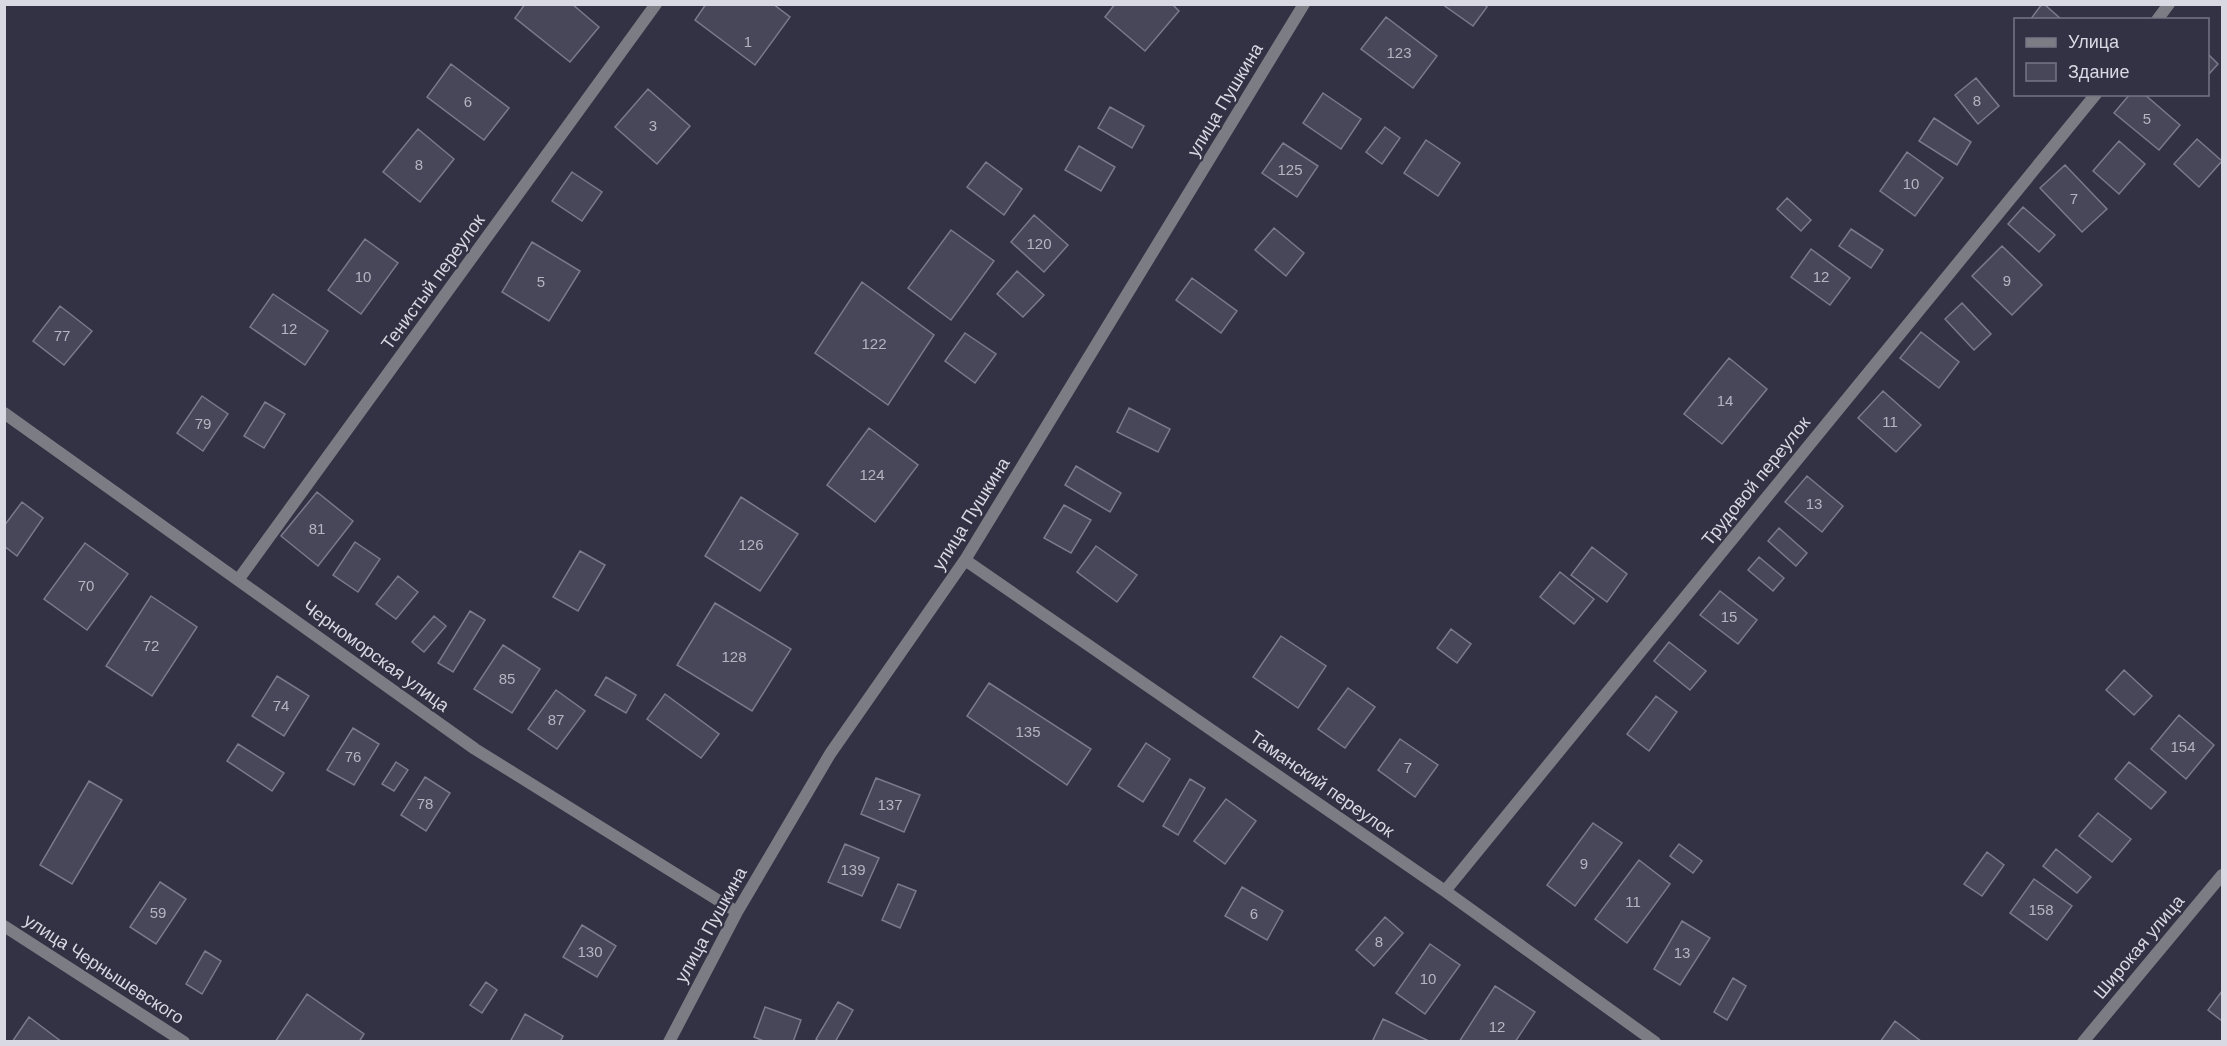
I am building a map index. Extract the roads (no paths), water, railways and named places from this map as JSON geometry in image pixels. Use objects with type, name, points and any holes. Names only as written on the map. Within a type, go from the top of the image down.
[{"type":"street","name":"Тенистый переулок","points":[[238,580],[656,4]]},
{"type":"street","name":"улица Пушкина","points":[[669,1041],[737,912],[830,753],[965,560],[1304,4]]},
{"type":"street","points":[[2158,18],[2169,4]]},
{"type":"street","name":"Трудовой переулок","points":[[1445,891],[2094,96]]},
{"type":"street","name":"Черноморская улица","points":[[4,413],[475,749],[737,912]]},
{"type":"street","name":"Таманский переулок","points":[[965,560],[1445,891],[1655,1041]]},
{"type":"street","name":"Широкая улица","points":[[2083,1041],[2223,875]]},
{"type":"street","name":"улица Чернышевского","points":[[4,926],[184,1041]]}]
